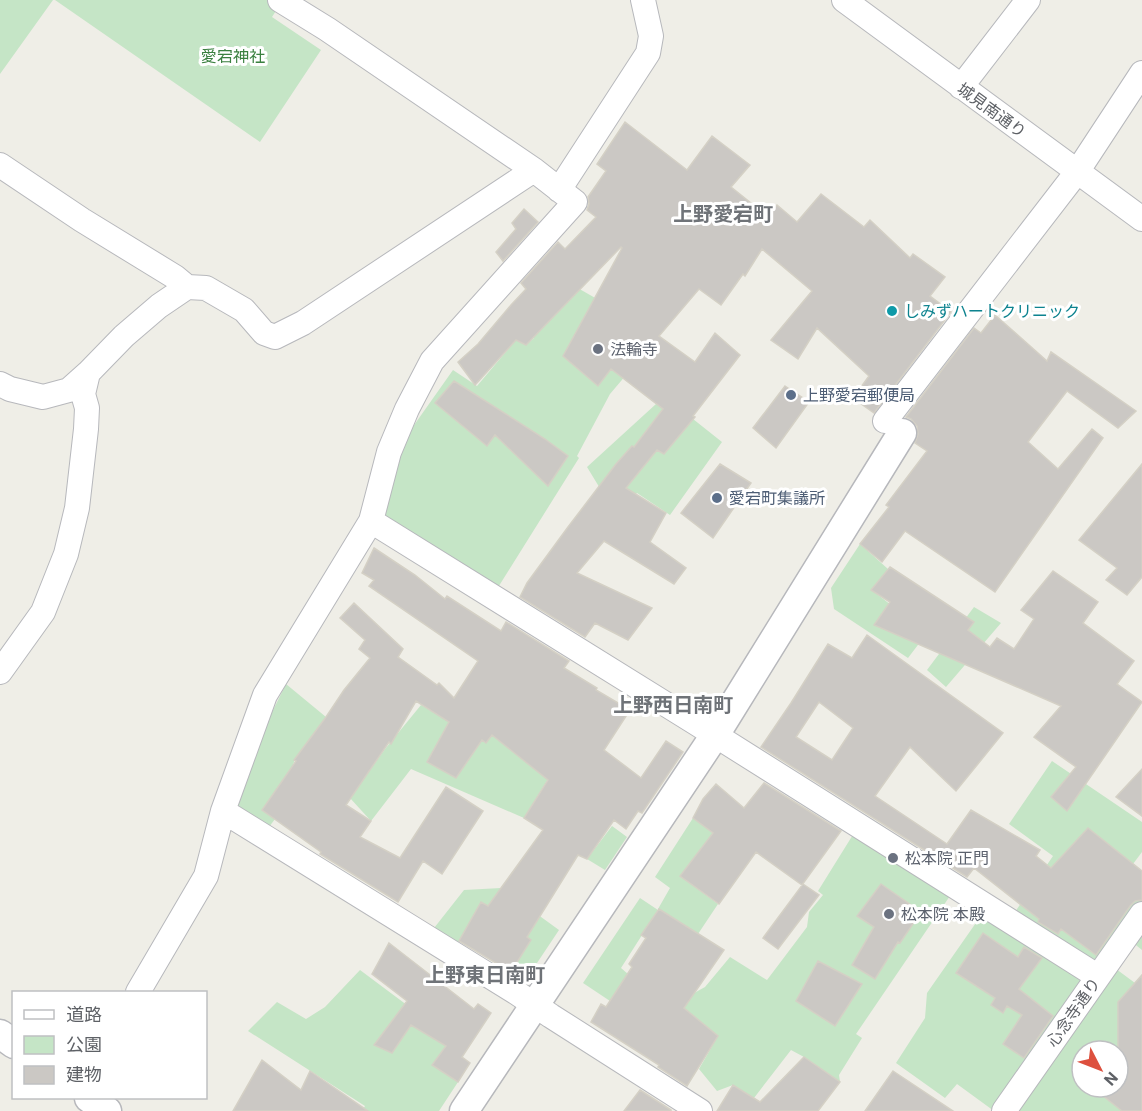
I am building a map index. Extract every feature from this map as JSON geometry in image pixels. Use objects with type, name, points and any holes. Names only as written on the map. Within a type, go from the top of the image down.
[{"type":"street","points":[[139,991],[206,876],[223,811],[265,695],[370,521],[389,452],[407,409],[432,361],[575,202],[534,170],[327,29],[280,0]]},
{"type":"street","points":[[559,190],[648,53],[651,36],[643,0]]},
{"type":"street","name":"城見南通り","points":[[844,0],[1142,219]]},
{"type":"street","points":[[961,87],[1028,0]]},
{"type":"street","points":[[464,1111],[715,735],[894,427],[1077,172],[1142,73]]},
{"type":"street","points":[[0,165],[82,220],[175,277],[187,287],[206,288],[244,310],[264,333],[275,337],[303,323],[534,170]]},
{"type":"street","points":[[0,384],[43,398],[69,390],[124,336],[159,306],[187,287]]},
{"type":"street","points":[[0,672],[42,612],[66,554],[77,508],[87,429],[87,408],[83,394],[88,373]]},
{"type":"street","points":[[370,521],[1097,976]]},
{"type":"street","points":[[223,811],[534,1004],[700,1111]]},
{"type":"street","name":"心念寺通り","points":[[1004,1111],[1142,914]]},
{"type":"street","points":[[89,1099],[107,1111]]},
{"type":"green space","points":[[0,0],[53,0],[0,74]]},
{"type":"green space","name":"愛宕神社","points":[[55,0],[283,0],[272,17],[321,50],[260,142]]},
{"type":"green space","points":[[576,287],[660,335],[610,394],[577,456],[579,458],[492,597],[371,521],[412,428],[453,370],[477,386],[516,340],[526,345],[534,338]]},
{"type":"green space","points":[[656,404],[693,419],[722,442],[670,515],[637,493],[627,502],[601,490],[587,467]]},
{"type":"green space","points":[[860,544],[888,569],[873,591],[927,633],[908,658],[834,609],[831,588]]},
{"type":"green space","points":[[974,607],[1001,623],[946,687],[927,670]]},
{"type":"green space","points":[[286,684],[326,717],[295,759],[275,819],[263,835],[223,811]]},
{"type":"green space","points":[[520,684],[578,730],[524,818],[411,769],[371,821],[350,798],[385,749],[421,705],[486,743]]},
{"type":"green space","points":[[1052,761],[1142,822],[1142,852],[1127,872],[1142,887],[1142,950],[1126,937],[1093,973],[1011,918],[1053,856],[1009,824]]},
{"type":"green space","points":[[693,818],[714,834],[680,876],[718,904],[698,934],[658,909],[670,888],[655,877]]},
{"type":"green space","points":[[859,825],[954,890],[856,1034],[862,1038],[839,1075],[840,1082],[791,1050],[754,1098],[733,1085],[717,1091],[699,1069],[718,1036],[676,1003],[705,987],[730,957],[767,980],[807,927],[809,912],[823,895],[818,891]]},
{"type":"green space","points":[[612,826],[627,837],[605,870],[587,859]]},
{"type":"green space","points":[[501,888],[559,930],[517,993],[503,984],[529,943],[482,902],[452,953],[427,937],[464,890]]},
{"type":"green space","points":[[640,898],[658,910],[621,968],[628,974],[610,1001],[583,983]]},
{"type":"green space","points":[[987,907],[1096,978],[1108,963],[1135,983],[1142,1111],[994,1111],[957,1084],[945,1098],[896,1063],[925,1018],[927,993]]},
{"type":"green space","points":[[360,970],[447,1035],[446,1046],[432,1065],[458,1082],[439,1111],[362,1111],[365,1106],[248,1031],[277,1002],[306,1019],[325,1007]]},
{"type":"building","points":[[625,122],[687,170],[712,136],[750,165],[731,187],[767,216],[777,205],[797,222],[821,194],[864,227],[870,220],[910,258],[913,254],[945,277],[930,296],[951,312],[874,413],[853,398],[869,376],[817,328],[798,359],[771,340],[812,291],[762,249],[745,276],[743,274],[721,305],[699,289],[659,336],[695,362],[715,333],[740,355],[693,416],[695,417],[664,454],[657,450],[626,488],[666,513],[650,542],[686,568],[674,584],[604,541],[577,573],[652,608],[628,640],[595,623],[585,637],[520,597],[527,583],[568,527],[616,464],[632,446],[634,447],[663,409],[611,369],[598,386],[563,356],[622,248],[526,345],[516,340],[475,385],[458,362],[478,344],[526,289],[521,283],[558,242],[565,249],[596,217],[587,210],[588,197],[606,171],[597,164]]},
{"type":"building","points":[[524,209],[538,222],[503,261],[496,252],[516,229],[512,223]]},
{"type":"building","points":[[995,315],[1047,361],[1051,352],[1136,411],[1118,428],[1067,391],[1028,442],[1058,469],[1092,429],[1103,438],[995,592],[905,531],[882,562],[860,544],[889,507],[886,505],[927,451],[915,443],[918,434],[917,426],[906,417],[974,328],[981,333]]},
{"type":"building","points":[[454,381],[568,456],[548,486],[495,435],[487,446],[435,403]]},
{"type":"building","points":[[785,386],[809,402],[776,448],[753,428]]},
{"type":"building","name":"愛宕町集議所","points":[[720,464],[751,483],[713,538],[681,513]]},
{"type":"building","points":[[1142,464],[1142,577],[1127,595],[1106,580],[1117,568],[1079,540]]},
{"type":"building","points":[[374,548],[415,575],[445,599],[447,596],[501,631],[506,622],[569,661],[564,668],[630,710],[604,750],[641,778],[666,741],[683,752],[642,813],[638,811],[626,829],[614,820],[587,859],[578,855],[527,937],[531,940],[511,972],[459,941],[481,902],[488,906],[543,830],[524,818],[548,780],[492,735],[486,743],[482,740],[456,778],[427,762],[449,722],[416,701],[391,744],[389,742],[346,805],[371,821],[360,837],[400,858],[446,787],[483,811],[442,874],[423,861],[398,902],[320,854],[321,852],[262,810],[296,761],[294,760],[370,658],[359,649],[365,640],[340,618],[354,603],[403,649],[398,657],[437,685],[439,683],[454,698],[478,661],[369,586],[374,580],[362,573]]},
{"type":"building","points":[[890,567],[974,622],[968,630],[990,647],[997,638],[1014,649],[1034,619],[1021,610],[1053,571],[1098,602],[1083,623],[1134,661],[1117,684],[1142,702],[1067,811],[1051,797],[1076,767],[1034,737],[1061,706],[874,625],[890,602],[871,590]]},
{"type":"building","points":[[867,635],[1003,733],[956,791],[910,747],[875,796],[947,844],[971,810],[1040,850],[1036,856],[1051,868],[1088,828],[1142,871],[1142,900],[1135,901],[1130,906],[1096,955],[1061,929],[1058,934],[1038,922],[1039,919],[974,868],[967,877],[761,747],[828,644],[852,658]],"holes":[[[819,702],[853,728],[832,760],[796,737]]]},
{"type":"building","points":[[1142,769],[1142,816],[1116,797]]},
{"type":"building","points":[[764,783],[841,831],[802,885],[756,852],[719,904],[680,876],[713,833],[693,818],[703,799],[716,784],[744,808]]},
{"type":"building","points":[[803,884],[819,895],[778,949],[763,938]]},
{"type":"building","name":"松本院 本殿","points":[[881,884],[921,912],[900,943],[898,942],[875,979],[852,965],[874,927],[857,916]]},
{"type":"building","points":[[659,909],[724,950],[684,1008],[718,1036],[687,1086],[658,1067],[659,1065],[591,1022],[601,1004],[606,1007],[632,967],[629,964],[646,938],[641,935]]},
{"type":"building","points":[[983,933],[1018,957],[1024,947],[1042,958],[1019,989],[1053,1016],[1024,1058],[1003,1044],[1022,1015],[1007,1006],[1003,1013],[991,1005],[995,998],[956,973]]},
{"type":"building","points":[[389,943],[474,1009],[478,1004],[491,1013],[462,1057],[470,1063],[458,1082],[432,1065],[446,1046],[411,1025],[392,1053],[374,1045],[407,1001],[372,974]]},
{"type":"building","points":[[818,961],[862,984],[835,1026],[796,1001]]},
{"type":"building","points":[[1142,975],[1142,1111],[1122,1111],[1107,1099],[1130,1099],[1130,1039],[1118,1039],[1118,1002]]},
{"type":"building","points":[[804,1057],[840,1082],[818,1111],[717,1111],[733,1085],[760,1102]]},
{"type":"building","points":[[262,1060],[301,1090],[310,1071],[368,1111],[233,1111]]},
{"type":"building","points":[[893,1071],[953,1111],[865,1111]]},
{"type":"building","points":[[640,1090],[671,1110],[671,1111],[624,1111]]},
{"type":"place","name":"しみずハートクリニック","points":[[892,311]]},
{"type":"place","name":"法輪寺","points":[[598,349]]},
{"type":"place","name":"上野愛宕郵便局","points":[[791,395]]},
{"type":"place","name":"愛宕町集議所","points":[[717,498]]},
{"type":"place","name":"松本院 正門","points":[[893,858]]},
{"type":"place","name":"松本院 本殿","points":[[889,914]]},
{"type":"district","name":"上野愛宕町","points":[[723,214]]},
{"type":"district","name":"上野西日南町","points":[[673,705]]},
{"type":"district","name":"上野東日南町","points":[[485,975]]}]
